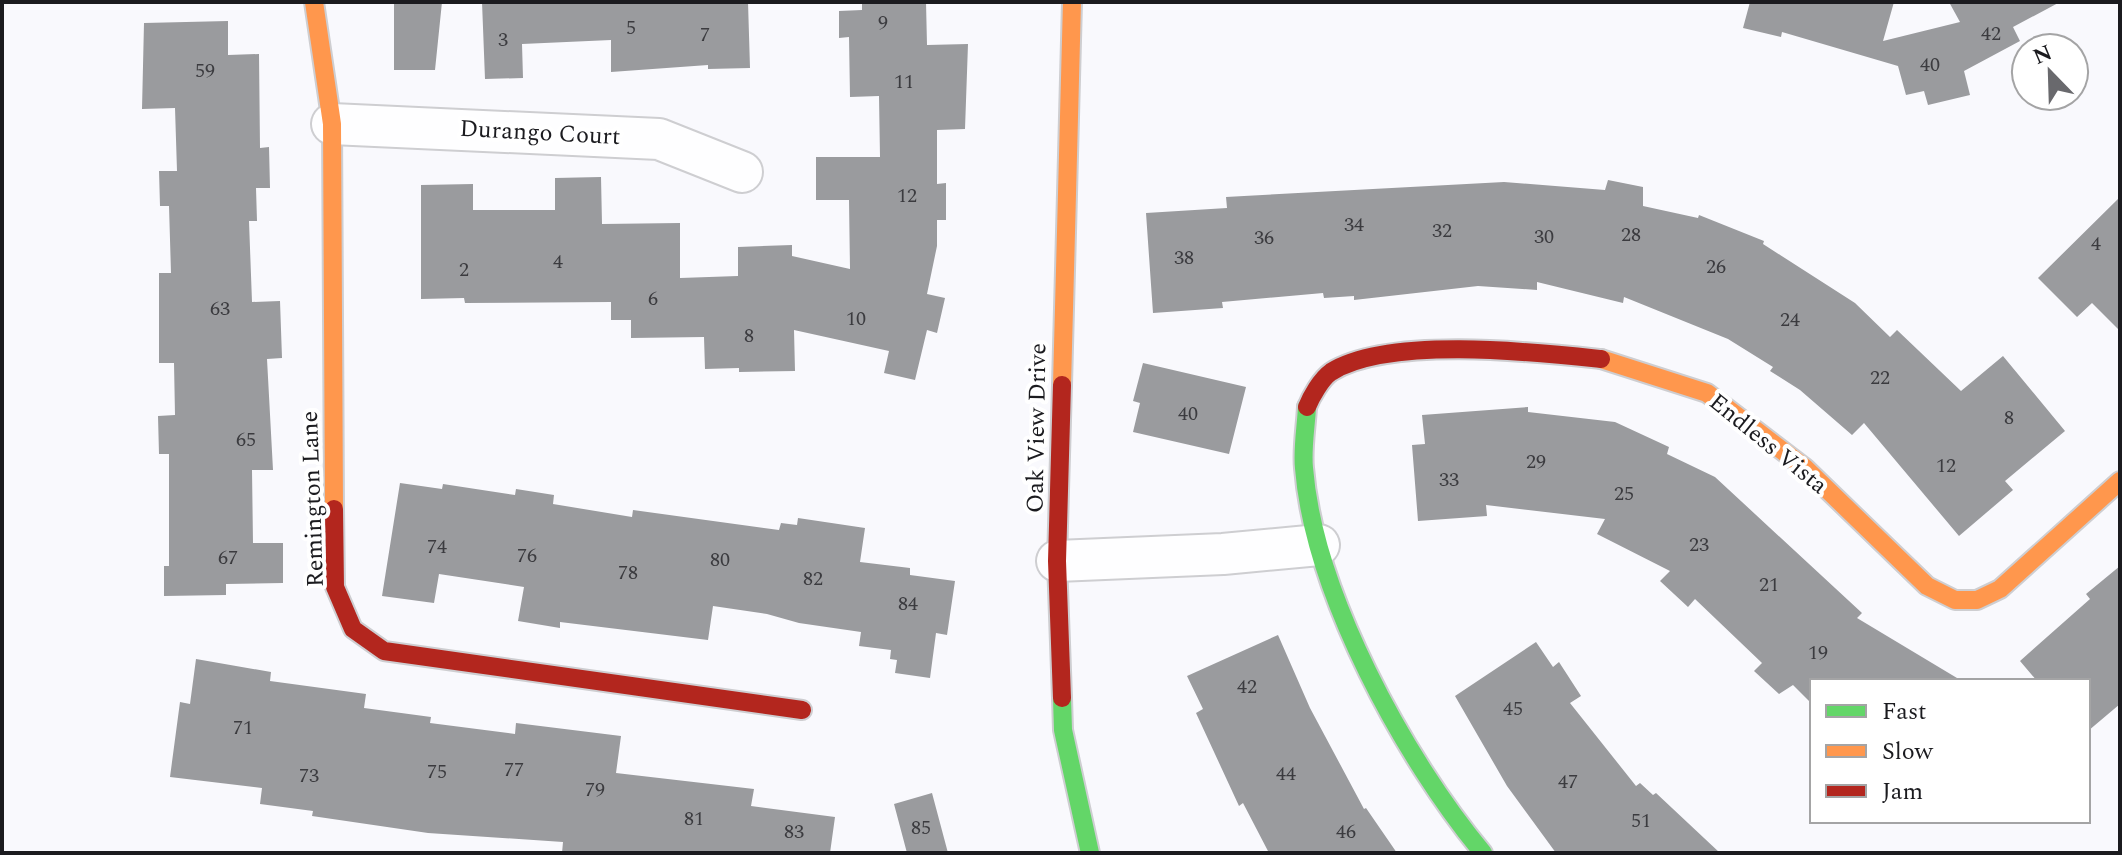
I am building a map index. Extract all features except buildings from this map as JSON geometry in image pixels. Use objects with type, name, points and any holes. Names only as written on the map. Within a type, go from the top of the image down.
[{"type":"street","name":"Remington Lane","points":[[314,2],[332,124],[335,587],[353,629],[384,651],[802,710]]},
{"type":"street","name":"Oak View Drive","points":[[1072,2],[1057,561],[1063,730],[1090,853]]},
{"type":"street","name":"Durango Court","points":[[332,124],[659,139],[742,172]]},
{"type":"street","name":"Endless Vista","points":[[1483,853],[1447,810],[1377,689],[1346,621],[1319,545],[1304,468],[1307,405],[1328,374],[1358,359],[1411,353],[1518,350],[1612,360],[1707,393],[1805,468],[1927,586],[1955,600],[1977,600],[2000,589],[2120,481]]},
{"type":"street","points":[[1057,561],[1223,554],[1319,545]]},
{"type":"traffic: fast","points":[[1307,407],[1304,461],[1311,517],[1344,620],[1394,722],[1423,770],[1483,853]]},
{"type":"traffic: fast","points":[[1062,698],[1063,730],[1090,853]]},
{"type":"traffic: slow","points":[[314,2],[332,124],[334,509]]},
{"type":"traffic: slow","points":[[1062,385],[1072,2]]},
{"type":"traffic: slow","points":[[1601,359],[1707,393],[1805,468],[1927,586],[1955,600],[1977,600],[2000,589],[2120,481]]},
{"type":"traffic: jam","points":[[1307,407],[1331,372],[1357,361],[1388,354],[1463,349],[1601,359]]},
{"type":"traffic: jam","points":[[1062,385],[1057,561],[1062,698]]},
{"type":"traffic: jam","points":[[334,509],[335,587],[353,629],[384,651],[802,710]]}]
